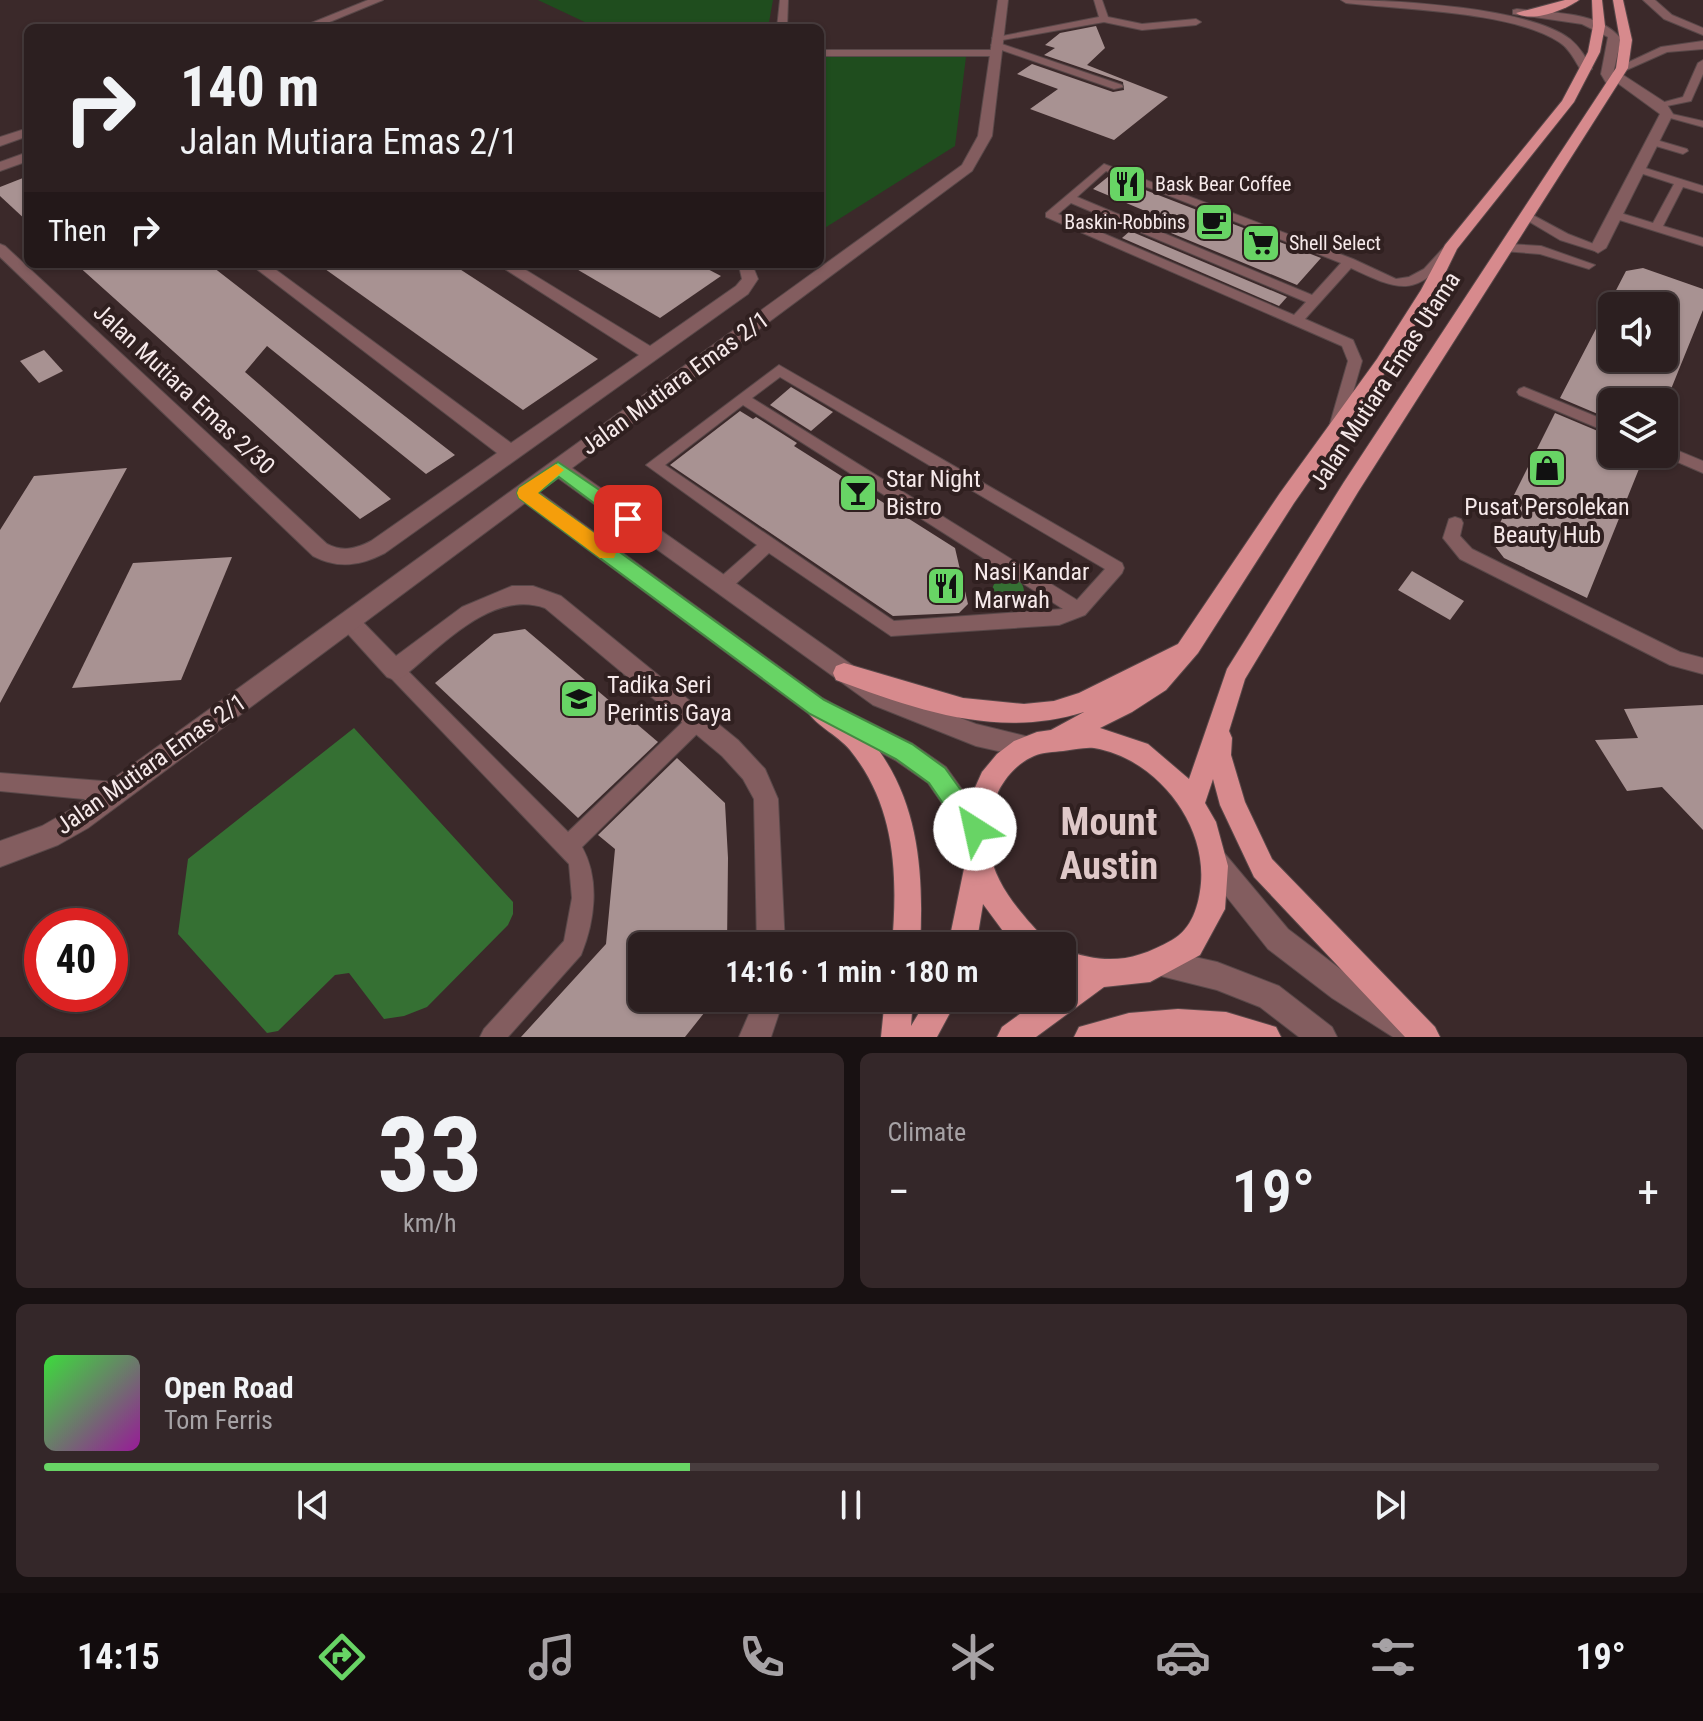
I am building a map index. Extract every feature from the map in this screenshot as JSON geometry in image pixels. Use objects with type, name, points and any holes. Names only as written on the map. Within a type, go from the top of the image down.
[{"type":"main road","points":[[1522,13],[1550,10],[1574,0]]},
{"type":"main road","points":[[1597,0],[1599,26]]},
{"type":"main road","points":[[1617,76],[1626,40],[1618,0]]},
{"type":"main road","name":"Jalan Mutiara Emas Utama","points":[[1061,735],[1124,705],[1158,683],[1190,646],[1429,290],[1450,248],[1568,102],[1594,52],[1599,26]]},
{"type":"main road","name":"Jalan Mutiara Emas Utama","points":[[1194,801],[1235,676],[1351,487],[1617,76]]},
{"type":"main road","points":[[844,673],[990,715],[1037,713],[1081,703],[1190,646]]},
{"type":"main road","points":[[1235,676],[1222,724],[1219,755],[1233,805],[1263,868],[1425,1037]]},
{"type":"main road","points":[[817,707],[855,737],[882,773],[898,809],[909,864],[907,932]]},
{"type":"main road","points":[[964,932],[977,861],[975,829],[982,795],[999,767],[1025,746],[1061,735],[1091,735],[1120,742],[1148,756],[1173,776],[1194,801],[1209,831],[1216,863],[1215,894],[1206,923],[1188,947],[1163,964],[1132,974],[1099,974],[1076,967]]},
{"type":"main road","points":[[977,861],[988,892],[1019,932]]},
{"type":"main road","points":[[1012,1037],[1099,974]]},
{"type":"main road","points":[[896,1037],[898,1012]]},
{"type":"main road","points":[[921,1037],[936,1012]]},
{"type":"main road","points":[[1089,1037],[1121,1029],[1191,1024],[1266,1037]]},
{"type":"street","points":[[315,24],[378,0]]},
{"type":"street","name":"Jalan Mutiara Emas 2/1","points":[[0,854],[49,836],[79,819],[967,168],[985,136],[1003,0]]},
{"type":"street","points":[[1346,0],[1532,26],[1568,43],[1586,69]]},
{"type":"street","points":[[1413,0],[1585,21],[1599,26],[1615,39],[1607,74],[1617,76],[1664,110],[1653,142],[1598,248]]},
{"type":"street","points":[[1648,0],[1668,17],[1703,32]]},
{"type":"street","points":[[1617,76],[1665,49],[1703,45]]},
{"type":"street","points":[[0,142],[24,133]]},
{"type":"street","points":[[0,167],[24,158]]},
{"type":"street","name":"Jalan Mutiara Emas 2/30","points":[[0,249],[320,550],[339,558],[365,554],[378,547],[512,454]]},
{"type":"street","points":[[263,268],[512,454],[742,290],[750,279],[745,268]]},
{"type":"street","points":[[511,268],[652,355]]},
{"type":"street","points":[[558,468],[881,698],[976,735],[1025,746]]},
{"type":"street","points":[[526,493],[817,707],[904,752],[937,775],[975,829]]},
{"type":"street","points":[[349,623],[395,670],[488,602],[512,593],[527,592],[553,602],[751,768],[762,784],[766,799],[771,932]]},
{"type":"street","points":[[1216,863],[1278,939],[1342,988],[1419,1037]]},
{"type":"street","points":[[1163,964],[1217,976],[1269,996],[1322,1037]]},
{"type":"street","points":[[754,1037],[765,1012]]},
{"type":"lane","points":[[782,24],[784,0]]},
{"type":"lane","points":[[1098,0],[1104,19]]},
{"type":"lane","points":[[824,53],[996,45],[1104,19],[1142,27],[1196,22]]},
{"type":"lane","points":[[996,45],[1118,87]]},
{"type":"lane","points":[[1664,110],[1687,99],[1703,63]]},
{"type":"lane","points":[[1664,110],[1703,124]]},
{"type":"lane","points":[[1653,142],[1683,151]]},
{"type":"lane","points":[[1335,430],[1355,361],[1348,343],[1050,215],[1104,167],[1349,262],[1394,283],[1412,281],[1428,272],[1450,248]]},
{"type":"lane","points":[[1638,169],[1703,190]]},
{"type":"lane","points":[[1656,229],[1680,183]]},
{"type":"lane","points":[[1069,198],[1314,301]]},
{"type":"lane","points":[[1614,215],[1703,242]]},
{"type":"lane","points":[[1527,216],[1564,237],[1598,248]]},
{"type":"lane","points":[[1507,248],[1541,250],[1589,265]]},
{"type":"lane","points":[[1296,321],[1349,262]]},
{"type":"lane","points":[[779,370],[1116,568],[1079,610],[1059,618],[891,629],[768,544],[654,465],[779,370]]},
{"type":"lane","points":[[1524,392],[1598,423]]},
{"type":"lane","points":[[742,398],[1079,610]]},
{"type":"lane","points":[[1678,456],[1703,467]]},
{"type":"lane","points":[[1455,523],[1451,538],[1466,554],[1676,659],[1703,666]]},
{"type":"lane","points":[[722,586],[768,544]]},
{"type":"lane","points":[[395,670],[568,846],[577,856],[582,871],[578,928],[573,947],[492,1037]]},
{"type":"lane","points":[[568,846],[696,722]]},
{"type":"lane","points":[[0,782],[115,792]]},
{"type":"shaded area","points":[[538,0],[773,0],[769,24],[589,24]]},
{"type":"shaded area","points":[[824,57],[966,57],[955,146],[824,228]]},
{"type":"shaded area","points":[[1008,576],[1020,580],[1024,592],[1020,604],[1008,608],[996,604],[992,592],[996,580]]},
{"type":"shaded area","points":[[354,728],[513,902],[513,914],[508,925],[427,1007],[404,1016],[384,1019],[349,973],[335,975],[278,1031],[267,1033],[178,934],[188,859]]},
{"type":"building","points":[[1096,26],[1105,48],[1087,65],[1168,97],[1114,140],[1030,109],[1058,89],[1017,74],[1032,64],[1113,92],[1124,90],[1123,82],[1044,55],[1055,48],[1045,45],[1060,33]]},
{"type":"building","points":[[1109,176],[1321,258],[1297,285],[1142,221],[1150,213],[1093,189]]},
{"type":"building","points":[[24,178],[24,218],[0,196],[0,187]]},
{"type":"building","points":[[1130,231],[1287,297],[1279,306],[1122,238]]},
{"type":"building","points":[[80,268],[214,268],[455,455],[426,474],[267,346],[245,372],[391,499],[360,519]]},
{"type":"building","points":[[324,268],[458,268],[598,359],[523,410]]},
{"type":"building","points":[[575,268],[706,268],[721,276],[660,318]]},
{"type":"building","points":[[1643,268],[1703,289],[1703,310],[1678,372],[1678,292],[1615,292],[1626,271]]},
{"type":"building","points":[[1598,325],[1598,372],[1678,372],[1671,388],[1598,388],[1598,414],[1560,398]]},
{"type":"building","points":[[44,350],[63,371],[39,383],[20,361]]},
{"type":"building","points":[[791,387],[833,412],[811,431],[770,405]]},
{"type":"building","points":[[740,411],[753,419],[756,417],[797,443],[794,446],[955,548],[968,604],[959,613],[893,616],[670,465]]},
{"type":"building","points":[[1555,413],[1598,431],[1598,468],[1639,468],[1587,598],[1504,558],[1491,541]]},
{"type":"building","points":[[127,468],[0,703],[0,530],[34,476]]},
{"type":"building","points":[[232,557],[181,680],[72,688],[133,563]]},
{"type":"building","points":[[1412,571],[1464,601],[1450,620],[1398,590]]},
{"type":"building","points":[[525,629],[658,742],[578,818],[435,683],[494,634]]},
{"type":"building","points":[[1703,705],[1703,830],[1662,787],[1627,791],[1595,740],[1638,738],[1624,709]]},
{"type":"building","points":[[677,758],[725,803],[727,932],[628,932],[628,1012],[705,1012],[685,1037],[521,1037],[606,944],[615,849],[598,835]]},
{"type":"slow traffic","points":[[556,470],[526,493],[607,553]]},
{"type":"place","name":"Bask Bear Coffee","points":[[1127,184]]},
{"type":"place","name":"Baskin-Robbins","points":[[1214,222]]},
{"type":"place","name":"Shell Select","points":[[1261,243]]},
{"type":"place","name":"Pusat Persolekan Beauty Hub","points":[[1547,468]]},
{"type":"place","name":"Star Night Bistro","points":[[858,493]]},
{"type":"place","name":"Nasi Kandar Marwah","points":[[946,586]]},
{"type":"place","name":"Tadika Seri Perintis Gaya","points":[[579,699]]},
{"type":"district","name":"Mount Austin","points":[[1109,844]]},
{"type":"route","points":[[628,519],[558,468],[526,493],[817,707],[904,752],[937,775],[975,829]]}]
